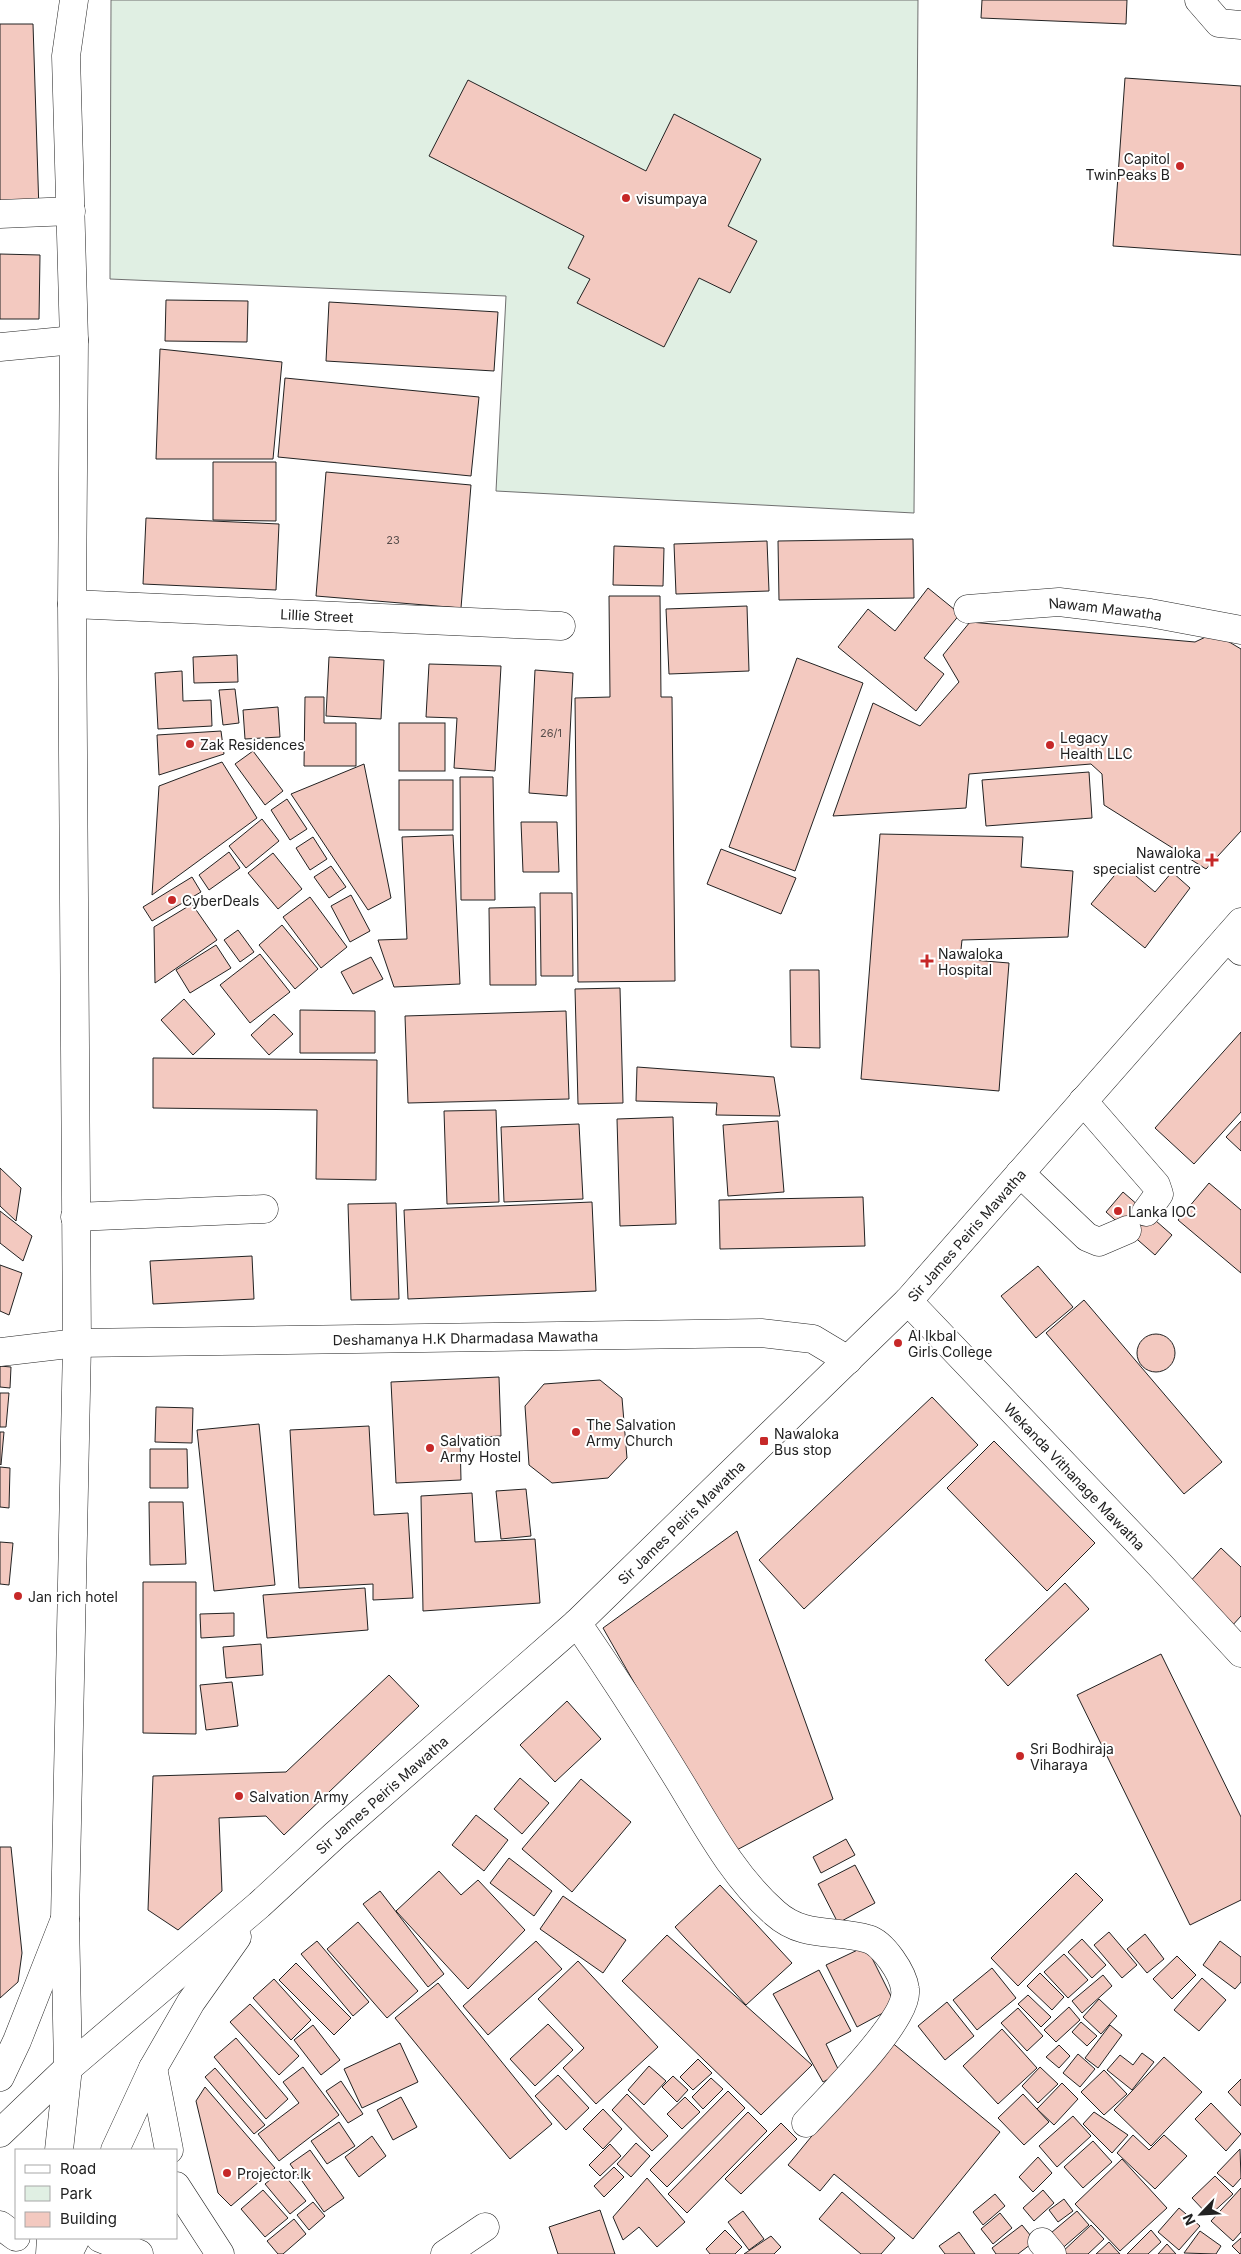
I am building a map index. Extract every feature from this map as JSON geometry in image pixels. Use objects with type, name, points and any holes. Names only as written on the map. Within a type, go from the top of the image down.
[{"type":"main road","points":[[59,2149],[68,2068],[65,1919],[77,1343],[72,604],[74,340],[66,56],[74,0]]},
{"type":"main road","points":[[1199,0],[1219,23],[1241,25]]},
{"type":"main road","points":[[0,214],[71,211]]},
{"type":"main road","points":[[0,348],[74,340]]},
{"type":"main road","name":"Nawam Mawatha","points":[[968,609],[1059,602],[1150,613],[1241,630]]},
{"type":"main road","name":"Lillie Street","points":[[72,604],[561,626]]},
{"type":"main road","name":"Sir James Peiris Mawatha","points":[[0,2133],[68,2068],[259,1905],[335,1835],[577,1623],[908,1301],[1084,1101],[1236,937]]},
{"type":"main road","points":[[1020,1173],[1087,1237],[1099,1242],[1136,1221],[1159,1194],[1156,1185],[1084,1101]]},
{"type":"main road","points":[[75,1217],[264,1209]]},
{"type":"main road","name":"Wekanda Vithanage Mawatha","points":[[908,1301],[1159,1564],[1241,1653]]},
{"type":"main road","name":"Deshamanya H.K Dharmadasa Mawatha","points":[[0,1352],[77,1343],[761,1333],[813,1339],[848,1360]]},
{"type":"main road","points":[[577,1623],[622,1688],[733,1869],[776,1914],[794,1925],[816,1932],[870,1939],[885,1951],[900,1975],[906,1989],[903,2005],[877,2044],[806,2123]]},
{"type":"main road","points":[[115,2149],[153,2068],[196,1996],[259,1905]]},
{"type":"main road","points":[[0,2076],[8,2042],[65,1919]]},
{"type":"main road","points":[[153,2068],[169,2149]]},
{"type":"main road","points":[[178,2189],[220,2254]]},
{"type":"main road","points":[[0,2225],[15,2236]]},
{"type":"main road","points":[[445,2254],[485,2227]]},
{"type":"main road","points":[[18,2239],[28,2254]]},
{"type":"main road","points":[[50,2254],[51,2239]]},
{"type":"main road","points":[[68,2254],[76,2239]]},
{"type":"main road","points":[[102,2239],[139,2254]]},
{"type":"green space","points":[[111,0],[918,0],[914,513],[496,491],[506,296],[110,279]]},
{"type":"building","points":[[982,0],[1127,0],[1126,24],[981,18]]},
{"type":"building","points":[[0,24],[33,24],[39,211],[0,210]]},
{"type":"building","name":"Capitol TwinPeaks B","points":[[1125,78],[1241,86],[1241,255],[1113,246]]},
{"type":"building","name":"visumpaya","points":[[468,80],[646,171],[674,114],[761,159],[728,226],[757,241],[730,293],[699,278],[664,347],[577,303],[590,279],[568,268],[584,236],[429,156]]},
{"type":"building","points":[[0,254],[40,255],[39,319],[0,319]]},
{"type":"building","points":[[166,300],[248,301],[247,342],[165,341]]},
{"type":"building","points":[[329,302],[498,312],[494,371],[326,361]]},
{"type":"building","points":[[160,349],[282,362],[273,459],[156,459]]},
{"type":"building","points":[[285,378],[479,397],[471,476],[278,457]]},
{"type":"building","points":[[213,462],[276,462],[276,521],[213,520]]},
{"type":"building","points":[[326,472],[471,485],[461,608],[316,596]]},
{"type":"building","points":[[146,518],[279,524],[276,590],[143,584]]},
{"type":"building","points":[[913,539],[914,598],[779,600],[778,541]]},
{"type":"building","points":[[767,541],[769,591],[676,594],[674,544]]},
{"type":"building","points":[[614,546],[664,548],[663,586],[613,585]]},
{"type":"building","points":[[928,588],[960,614],[924,658],[944,674],[916,711],[838,647],[868,609],[895,631]]},
{"type":"building","points":[[609,596],[660,596],[661,697],[672,697],[675,981],[578,982],[575,698],[610,697]]},
{"type":"building","points":[[747,606],[749,671],[669,674],[666,609]]},
{"type":"building","name":"Legacy Health LLC","points":[[970,622],[1195,642],[1214,633],[1241,649],[1241,831],[1206,869],[1104,805],[1102,774],[1091,764],[969,774],[966,808],[833,816],[873,703],[920,726],[959,682],[943,655]]},
{"type":"building","points":[[237,655],[238,682],[194,683],[193,657]]},
{"type":"building","points":[[329,657],[384,660],[381,719],[326,716]]},
{"type":"building","points":[[797,658],[863,683],[795,871],[729,847]]},
{"type":"building","points":[[429,664],[501,666],[495,771],[454,768],[457,718],[426,717]]},
{"type":"building","points":[[535,670],[573,673],[567,796],[529,793]]},
{"type":"building","points":[[182,671],[183,701],[211,700],[212,726],[158,729],[155,673]]},
{"type":"building","points":[[235,689],[239,723],[223,725],[219,690]]},
{"type":"building","points":[[305,697],[324,697],[324,723],[356,723],[356,766],[304,766]]},
{"type":"building","points":[[278,707],[280,737],[245,739],[243,710]]},
{"type":"building","points":[[399,723],[445,723],[445,771],[399,771]]},
{"type":"building","name":"Zak Residences","points":[[221,731],[224,754],[159,775],[157,735]]},
{"type":"building","points":[[253,751],[283,791],[265,805],[235,764]]},
{"type":"building","points":[[222,762],[257,818],[152,895],[159,786]]},
{"type":"building","points":[[364,764],[391,898],[368,910],[291,794]]},
{"type":"building","points":[[1089,772],[1092,818],[986,826],[982,780]]},
{"type":"building","points":[[460,777],[493,777],[495,900],[461,900]]},
{"type":"building","points":[[399,780],[453,780],[453,830],[399,830]]},
{"type":"building","points":[[287,799],[307,829],[290,840],[271,810]]},
{"type":"building","points":[[262,819],[279,841],[246,868],[229,846]]},
{"type":"building","points":[[521,822],[557,822],[559,872],[523,872]]},
{"type":"building","name":"Nawaloka Hospital","points":[[880,834],[1023,837],[1021,867],[1073,871],[1068,937],[962,940],[960,959],[1009,963],[999,1091],[861,1079]]},
{"type":"building","points":[[453,835],[460,984],[394,987],[378,940],[407,939],[402,837]]},
{"type":"building","points":[[313,837],[327,859],[310,870],[296,848]]},
{"type":"building","points":[[721,849],[796,878],[781,914],[707,884]]},
{"type":"building","points":[[229,852],[240,868],[209,890],[199,875]]},
{"type":"building","points":[[273,853],[302,889],[278,909],[248,873]]},
{"type":"building","points":[[1123,865],[1155,892],[1172,872],[1190,888],[1145,948],[1091,904]]},
{"type":"building","points":[[331,866],[346,887],[329,898],[314,877]]},
{"type":"building","name":"CyberDeals","points":[[192,877],[201,892],[152,921],[143,907]]},
{"type":"building","points":[[540,893],[572,893],[573,976],[541,976]]},
{"type":"building","points":[[351,895],[370,931],[350,942],[331,906]]},
{"type":"building","points":[[310,897],[347,947],[321,968],[283,917]]},
{"type":"building","points":[[192,904],[217,940],[155,983],[154,927]]},
{"type":"building","points":[[535,907],[536,985],[490,985],[489,908]]},
{"type":"building","points":[[282,925],[318,969],[295,989],[259,945]]},
{"type":"building","points":[[238,930],[254,952],[240,962],[224,940]]},
{"type":"building","points":[[216,945],[231,968],[190,993],[176,970]]},
{"type":"building","points":[[260,954],[290,992],[250,1023],[220,985]]},
{"type":"building","points":[[371,957],[383,979],[353,994],[341,972]]},
{"type":"building","points":[[790,970],[819,970],[820,1048],[791,1047]]},
{"type":"building","points":[[620,988],[623,1103],[578,1104],[575,989]]},
{"type":"building","points":[[184,999],[215,1034],[193,1055],[161,1020]]},
{"type":"building","points":[[300,1010],[375,1011],[375,1053],[300,1053]]},
{"type":"building","points":[[566,1011],[569,1099],[408,1103],[405,1016]]},
{"type":"building","points":[[274,1014],[293,1034],[269,1055],[251,1035]]},
{"type":"building","points":[[1241,1032],[1241,1112],[1194,1164],[1155,1128]]},
{"type":"building","points":[[153,1058],[377,1060],[376,1180],[316,1179],[317,1110],[153,1108]]},
{"type":"building","points":[[637,1067],[774,1077],[780,1116],[716,1115],[717,1103],[636,1101]]},
{"type":"building","points":[[496,1110],[499,1202],[447,1204],[444,1111]]},
{"type":"building","points":[[673,1117],[676,1224],[620,1226],[617,1119]]},
{"type":"building","points":[[778,1121],[784,1192],[728,1196],[723,1125]]},
{"type":"building","points":[[1241,1121],[1241,1151],[1226,1137]]},
{"type":"building","points":[[579,1124],[583,1199],[504,1202],[501,1127]]},
{"type":"building","points":[[0,1168],[21,1188],[16,1221],[0,1206]]},
{"type":"building","points":[[1209,1183],[1241,1210],[1241,1273],[1178,1220]]},
{"type":"building","points":[[1123,1192],[1172,1235],[1155,1255],[1106,1212]]},
{"type":"building","points":[[863,1197],[865,1246],[720,1249],[719,1200]]},
{"type":"building","points":[[592,1202],[596,1291],[408,1299],[404,1210]]},
{"type":"building","points":[[396,1203],[399,1299],[351,1300],[348,1204]]},
{"type":"building","points":[[0,1211],[32,1236],[23,1261],[0,1243]]},
{"type":"building","points":[[252,1256],[254,1299],[153,1304],[150,1261]]},
{"type":"building","points":[[0,1265],[22,1273],[9,1315],[0,1311]]},
{"type":"building","points":[[1038,1266],[1073,1307],[1036,1338],[1001,1296]]},
{"type":"building","points":[[1084,1300],[1222,1462],[1184,1494],[1046,1333]]},
{"type":"building","points":[[1156,1334],[1169,1340],[1175,1353],[1169,1366],[1156,1372],[1143,1366],[1137,1353],[1143,1340]]},
{"type":"building","points":[[0,1366],[11,1367],[10,1388],[0,1387]]},
{"type":"building","points":[[499,1377],[501,1436],[460,1438],[461,1480],[396,1483],[391,1382]]},
{"type":"building","name":"The Salvation Army Church","points":[[600,1380],[622,1398],[627,1458],[608,1478],[552,1483],[529,1465],[525,1406],[544,1384]]},
{"type":"building","points":[[0,1393],[9,1393],[6,1427],[0,1427]]},
{"type":"building","points":[[932,1397],[978,1445],[804,1609],[759,1560]]},
{"type":"building","points":[[156,1407],[193,1408],[192,1443],[155,1442]]},
{"type":"building","points":[[259,1424],[275,1585],[214,1591],[197,1430]]},
{"type":"building","points":[[369,1426],[374,1515],[408,1513],[413,1598],[373,1600],[373,1584],[299,1588],[290,1430]]},
{"type":"building","points":[[0,1432],[4,1432],[1,1465],[0,1464]]},
{"type":"building","points":[[994,1441],[1095,1543],[1047,1591],[947,1488]]},
{"type":"building","points":[[150,1449],[187,1449],[188,1488],[150,1488]]},
{"type":"building","points":[[0,1467],[10,1468],[9,1508],[0,1507]]},
{"type":"building","points":[[526,1489],[531,1536],[501,1539],[496,1491]]},
{"type":"building","points":[[472,1493],[475,1542],[535,1539],[540,1603],[423,1611],[421,1496]]},
{"type":"building","points":[[149,1502],[183,1502],[186,1564],[150,1565]]},
{"type":"building","points":[[737,1531],[833,1799],[731,1853],[603,1628]]},
{"type":"building","points":[[0,1542],[13,1543],[9,1585],[0,1584]]},
{"type":"building","points":[[1221,1548],[1241,1567],[1241,1616],[1231,1627],[1186,1586]]},
{"type":"building","points":[[143,1582],[196,1582],[196,1734],[143,1733]]},
{"type":"building","points":[[1065,1583],[1089,1609],[1008,1686],[985,1660]]},
{"type":"building","points":[[365,1588],[368,1630],[267,1638],[263,1595]]},
{"type":"building","points":[[234,1613],[234,1636],[201,1638],[200,1614]]},
{"type":"building","points":[[261,1644],[263,1675],[226,1678],[223,1647]]},
{"type":"building","points":[[1161,1654],[1241,1817],[1241,1900],[1190,1925],[1077,1695]]},
{"type":"building","name":"Salvation Army","points":[[389,1675],[419,1706],[284,1835],[266,1816],[219,1818],[222,1891],[178,1930],[148,1910],[153,1776],[286,1772]]},
{"type":"building","points":[[232,1682],[238,1726],[206,1730],[200,1685]]},
{"type":"building","points":[[567,1701],[601,1739],[555,1782],[520,1745]]},
{"type":"building","points":[[520,1778],[549,1803],[522,1834],[494,1809]]},
{"type":"building","points":[[581,1779],[631,1822],[572,1892],[522,1849]]},
{"type":"building","points":[[476,1815],[508,1840],[484,1871],[452,1845]]},
{"type":"building","points":[[846,1839],[855,1855],[821,1873],[813,1857]]},
{"type":"building","points":[[0,1847],[11,1847],[22,1953],[18,1982],[0,1998]]},
{"type":"building","points":[[509,1858],[552,1891],[534,1916],[490,1883]]},
{"type":"building","points":[[855,1865],[875,1903],[838,1923],[818,1884]]},
{"type":"building","points":[[439,1871],[461,1895],[478,1880],[525,1930],[468,1989],[396,1911]]},
{"type":"building","points":[[1076,1873],[1103,1900],[1018,1986],[991,1958]]},
{"type":"building","points":[[720,1885],[792,1963],[746,2005],[675,1927]]},
{"type":"building","points":[[380,1891],[444,1974],[428,1987],[363,1904]]},
{"type":"building","points":[[563,1896],[626,1940],[603,1973],[540,1929]]},
{"type":"building","points":[[358,1922],[418,1991],[387,2018],[327,1949]]},
{"type":"building","points":[[1109,1932],[1137,1965],[1122,1978],[1094,1945]]},
{"type":"building","points":[[1145,1934],[1164,1959],[1147,1973],[1127,1949]]},
{"type":"building","points":[[667,1935],[812,2065],[761,2115],[622,1981]]},
{"type":"building","points":[[1082,1939],[1106,1965],[1092,1978],[1068,1952]]},
{"type":"building","points":[[317,1941],[369,2002],[353,2016],[301,1954]]},
{"type":"building","points":[[536,1941],[562,1969],[488,2035],[463,2006]]},
{"type":"building","points":[[1220,1941],[1241,1957],[1241,1982],[1235,1989],[1203,1965]]},
{"type":"building","points":[[866,1946],[896,2006],[857,2027],[826,1965]]},
{"type":"building","points":[[1064,1954],[1088,1980],[1068,1998],[1044,1972]]},
{"type":"building","points":[[1177,1956],[1196,1975],[1172,1999],[1153,1979]]},
{"type":"building","points":[[578,1961],[658,2047],[596,2104],[563,2068],[584,2048],[538,1999]]},
{"type":"building","points":[[296,1963],[351,2018],[334,2035],[279,1980]]},
{"type":"building","points":[[992,1968],[1016,1998],[977,2030],[953,2000]]},
{"type":"building","points":[[819,1970],[851,2031],[826,2044],[840,2073],[823,2082],[773,1994]]},
{"type":"building","points":[[1040,1973],[1064,1997],[1052,2010],[1027,1986]]},
{"type":"building","points":[[1103,1975],[1112,1986],[1082,2013],[1072,2001]]},
{"type":"building","points":[[1202,1978],[1226,2000],[1199,2031],[1174,2010]]},
{"type":"building","points":[[274,1979],[311,2020],[291,2040],[253,1998]]},
{"type":"building","points":[[438,1983],[552,2124],[510,2159],[395,2018]]},
{"type":"building","points":[[1028,1995],[1051,2017],[1041,2027],[1018,2004]]},
{"type":"building","points":[[1099,1999],[1117,2016],[1101,2034],[1083,2017]]},
{"type":"building","points":[[947,2002],[974,2036],[945,2060],[918,2026]]},
{"type":"building","points":[[250,2004],[299,2056],[279,2075],[230,2022]]},
{"type":"building","points":[[1069,2007],[1080,2020],[1056,2042],[1044,2030]]},
{"type":"building","points":[[1018,2008],[1043,2036],[1027,2051],[1001,2023]]},
{"type":"building","points":[[1081,2022],[1097,2036],[1087,2046],[1072,2032]]},
{"type":"building","points":[[548,2024],[573,2050],[535,2086],[510,2059]]},
{"type":"building","points":[[313,2025],[340,2060],[321,2075],[294,2040]]},
{"type":"building","points":[[1110,2025],[1122,2035],[1098,2068],[1085,2058]]},
{"type":"building","points":[[1002,2029],[1037,2068],[998,2104],[963,2066]]},
{"type":"building","points":[[236,2038],[288,2099],[266,2119],[214,2057]]},
{"type":"building","points":[[890,2041],[1000,2132],[913,2239],[834,2174],[820,2191],[788,2165]]},
{"type":"building","points":[[400,2043],[418,2082],[362,2108],[344,2069]]},
{"type":"building","points":[[1059,2045],[1070,2056],[1059,2068],[1046,2057]]},
{"type":"building","points":[[1142,2053],[1154,2062],[1132,2090],[1107,2070],[1120,2055],[1133,2065]]},
{"type":"building","points":[[1078,2054],[1095,2069],[1080,2087],[1063,2073]]},
{"type":"building","points":[[1164,2057],[1202,2092],[1151,2146],[1114,2110]]},
{"type":"building","points":[[698,2059],[712,2073],[693,2090],[680,2077]]},
{"type":"building","points":[[649,2066],[666,2081],[644,2105],[628,2090]]},
{"type":"building","points":[[303,2067],[339,2115],[279,2161],[258,2134],[299,2103],[283,2082]]},
{"type":"building","points":[[1040,2067],[1058,2084],[1038,2103],[1022,2086]]},
{"type":"building","points":[[215,2068],[265,2125],[254,2134],[205,2077]]},
{"type":"building","points":[[1104,2070],[1127,2094],[1104,2115],[1081,2092]]},
{"type":"building","points":[[558,2075],[589,2108],[566,2130],[535,2096]]},
{"type":"building","points":[[673,2076],[688,2090],[677,2102],[662,2087]]},
{"type":"building","points":[[711,2078],[723,2089],[703,2109],[692,2097]]},
{"type":"building","points":[[1241,2079],[1241,2106],[1228,2092]]},
{"type":"building","points":[[341,2081],[363,2114],[348,2123],[326,2091]]},
{"type":"building","points":[[1062,2083],[1078,2099],[1054,2125],[1037,2109]]},
{"type":"building","points":[[205,2087],[275,2168],[231,2206],[218,2193],[196,2101]]},
{"type":"building","points":[[728,2091],[745,2108],[667,2187],[650,2170]]},
{"type":"building","points":[[627,2094],[668,2136],[652,2151],[612,2110]]},
{"type":"building","points":[[1023,2094],[1049,2122],[1024,2145],[998,2118]]},
{"type":"building","points":[[401,2097],[417,2127],[393,2140],[377,2110]]},
{"type":"building","points":[[685,2097],[700,2112],[682,2129],[667,2114]]},
{"type":"building","points":[[1211,2103],[1241,2134],[1226,2151],[1195,2119]]},
{"type":"building","points":[[603,2109],[622,2129],[603,2149],[583,2129]]},
{"type":"building","points":[[748,2112],[767,2131],[687,2213],[668,2194]]},
{"type":"building","points":[[1094,2112],[1128,2135],[1112,2153],[1083,2124]]},
{"type":"building","points":[[1073,2116],[1091,2136],[1057,2167],[1039,2146]]},
{"type":"building","points":[[339,2122],[355,2146],[327,2164],[311,2141]]},
{"type":"building","points":[[781,2123],[797,2139],[741,2194],[725,2179]]},
{"type":"building","points":[[1133,2135],[1149,2150],[1164,2135],[1187,2156],[1155,2189],[1117,2153]]},
{"type":"building","points":[[372,2136],[386,2156],[359,2177],[345,2157]]},
{"type":"building","points":[[1093,2141],[1112,2162],[1083,2188],[1064,2167]]},
{"type":"building","points":[[636,2143],[650,2156],[631,2177],[617,2164]]},
{"type":"building","points":[[610,2144],[621,2156],[600,2176],[589,2165]]},
{"type":"building","points":[[1240,2149],[1241,2178],[1233,2187],[1217,2173]]},
{"type":"building","points":[[310,2150],[344,2198],[324,2212],[290,2164]]},
{"type":"building","points":[[1038,2157],[1052,2173],[1033,2192],[1019,2177]]},
{"type":"building","points":[[1122,2159],[1167,2208],[1120,2251],[1075,2204]]},
{"type":"building","points":[[614,2167],[624,2177],[604,2197],[594,2186]]},
{"type":"building","points":[[281,2171],[306,2201],[290,2214],[265,2184]]},
{"type":"building","points":[[1215,2176],[1233,2194],[1209,2216],[1192,2198]]},
{"type":"building","points":[[647,2178],[685,2222],[657,2247],[639,2227],[623,2240],[613,2217]]},
{"type":"building","points":[[1241,2188],[1241,2232],[1233,2241],[1211,2221]]},
{"type":"building","points":[[263,2190],[288,2218],[265,2237],[241,2209]]},
{"type":"building","points":[[1043,2190],[1054,2203],[1034,2221],[1023,2208]]},
{"type":"building","points":[[842,2192],[895,2238],[881,2254],[861,2254],[819,2219]]},
{"type":"building","points":[[995,2194],[1005,2206],[983,2225],[973,2212]]},
{"type":"building","points":[[1064,2199],[1073,2211],[1058,2222],[1049,2210]]},
{"type":"building","points":[[313,2202],[325,2216],[309,2230],[297,2215]]},
{"type":"building","points":[[1179,2208],[1200,2226],[1179,2250],[1158,2232]]},
{"type":"building","points":[[600,2210],[615,2254],[558,2254],[549,2227]]},
{"type":"building","points":[[743,2211],[764,2239],[749,2250],[728,2222]]},
{"type":"building","points":[[1077,2211],[1089,2225],[1058,2252],[1045,2238]]},
{"type":"building","points":[[1000,2213],[1012,2228],[993,2244],[981,2229]]},
{"type":"building","points":[[294,2219],[306,2234],[283,2254],[278,2254],[267,2241]]},
{"type":"building","points":[[1022,2225],[1035,2241],[1018,2254],[996,2254],[992,2248]]},
{"type":"building","points":[[1091,2225],[1104,2239],[1088,2254],[1060,2254]]},
{"type":"building","points":[[725,2230],[742,2247],[735,2254],[710,2254],[706,2249]]},
{"type":"building","points":[[1151,2230],[1161,2242],[1148,2254],[1127,2254]]},
{"type":"building","points":[[1200,2231],[1221,2246],[1216,2254],[1184,2253]]},
{"type":"building","points":[[959,2232],[975,2254],[945,2254],[939,2246]]},
{"type":"building","points":[[771,2236],[781,2247],[774,2254],[744,2254]]},
{"type":"building","points":[[1241,2238],[1241,2254],[1240,2254],[1232,2246]]},
{"type":"building","points":[[1109,2242],[1120,2254],[1096,2254]]},
{"type":"building","points":[[1167,2244],[1176,2254],[1158,2254]]},
{"type":"place","name":"Capitol TwinPeaks B","points":[[1180,166]]},
{"type":"place","name":"visumpaya","points":[[626,198]]},
{"type":"place","name":"Zak Residences","points":[[190,744]]},
{"type":"place","name":"Legacy Health LLC","points":[[1050,745]]},
{"type":"place","name":"Nawaloka specialist centre","points":[[1212,860]]},
{"type":"place","name":"CyberDeals","points":[[172,900]]},
{"type":"place","name":"Nawaloka Hospital","points":[[927,961]]},
{"type":"place","name":"Lanka IOC","points":[[1118,1211]]},
{"type":"place","name":"Al Ikbal Girls College","points":[[898,1343]]},
{"type":"place","name":"The Salvation Army Church","points":[[576,1432]]},
{"type":"place","name":"Nawaloka Bus stop","points":[[764,1441]]},
{"type":"place","name":"Salvation Army Hostel","points":[[430,1448]]},
{"type":"place","name":"Jan rich hotel","points":[[18,1596]]},
{"type":"place","name":"Sri Bodhiraja Viharaya","points":[[1020,1756]]},
{"type":"place","name":"Salvation Army","points":[[239,1796]]},
{"type":"place","name":"Projector.lk","points":[[227,2173]]}]
